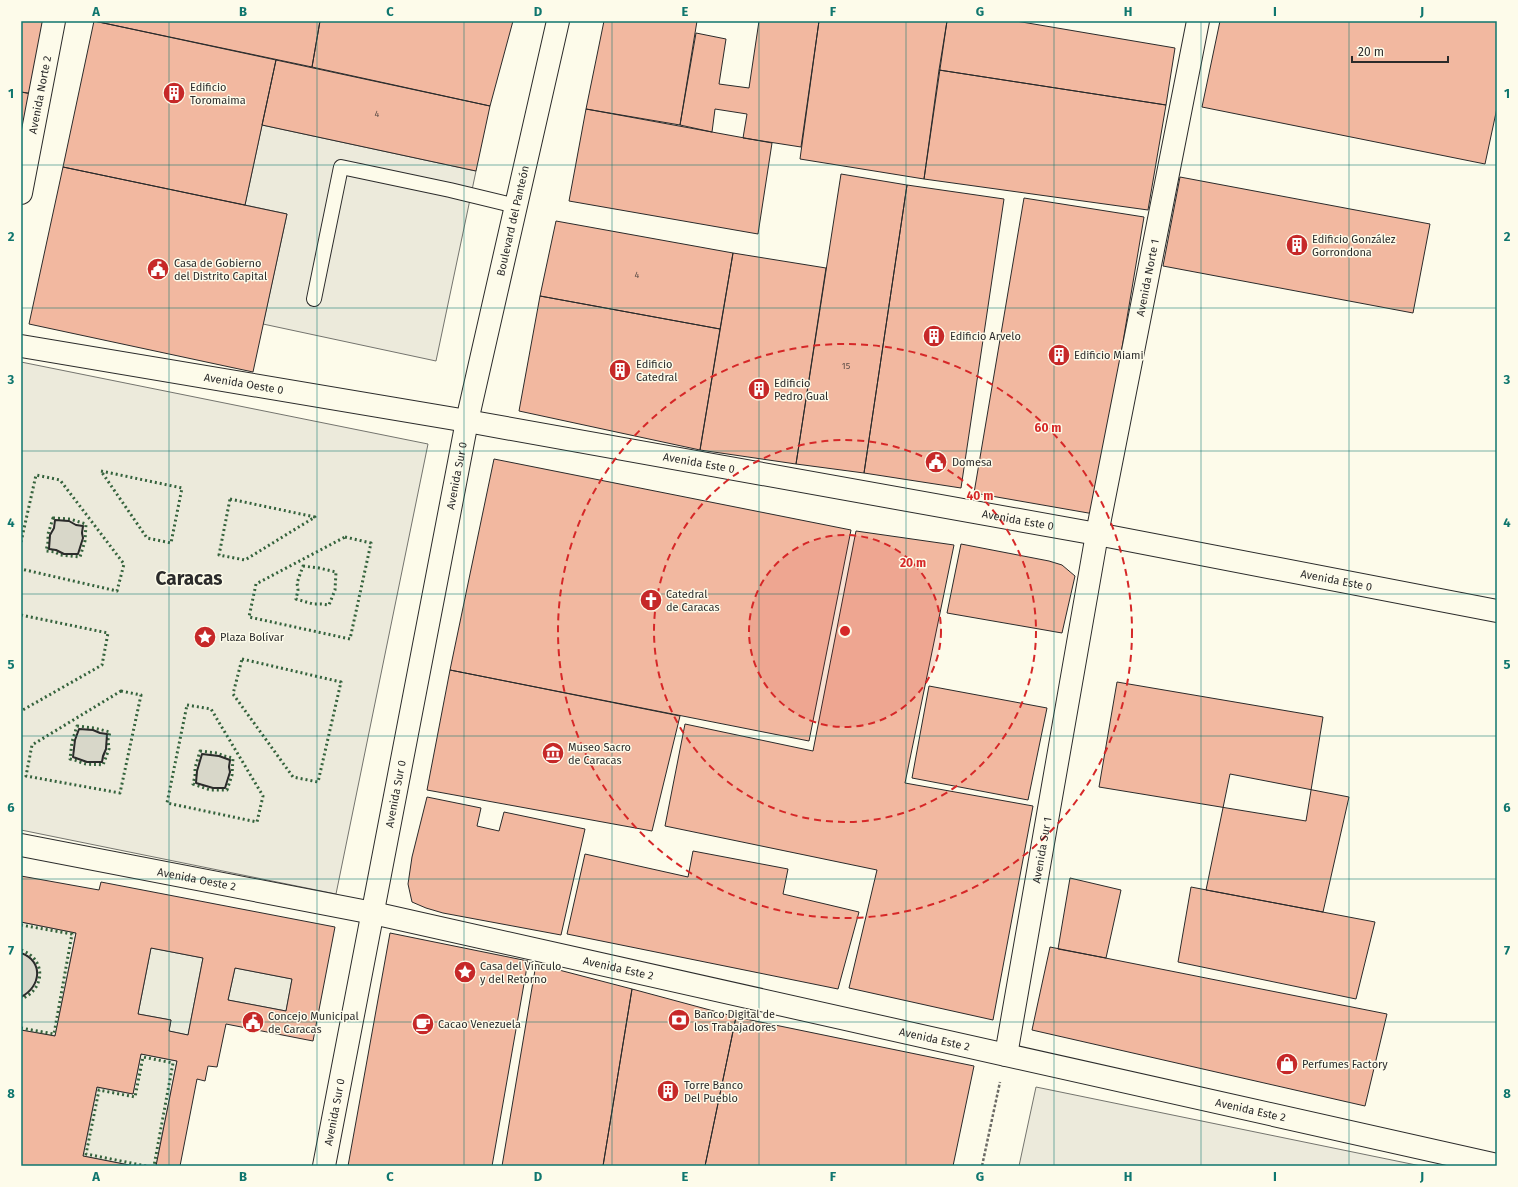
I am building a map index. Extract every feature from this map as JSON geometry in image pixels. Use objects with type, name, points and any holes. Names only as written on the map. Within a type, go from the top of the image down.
[{"type":"street","name":"Avenida Norte 2","points":[[21,193],[54,21]]},
{"type":"street","name":"Boulevard del Panteón","points":[[467,421],[558,21]]},
{"type":"street","name":"Avenida Norte 1","points":[[1097,534],[1198,21]]},
{"type":"street","name":"Avenida Oeste 0","points":[[21,346],[467,421]]},
{"type":"street","name":"Avenida Este 0","points":[[467,421],[1097,534],[1497,611]]},
{"type":"street","name":"Avenida Sur 0","points":[[324,1166],[467,421]]},
{"type":"street","name":"Avenida Sur 1","points":[[1006,1055],[1097,534]]},
{"type":"street","name":"Avenida Oeste 2","points":[[21,845],[373,913]]},
{"type":"street","name":"Avenida Este 2","points":[[373,913],[1497,1165]]},
{"type":"lane","points":[[314,299],[341,167],[450,190],[516,206]]},
{"type":"path","points":[[982,1166],[1006,1055]]},
{"type":"shaded area","points":[[262,125],[476,171],[436,361],[263,324],[287,214],[245,205]]},
{"type":"shaded area","name":"Plaza Bolívar","points":[[21,362],[428,444],[336,894],[21,830]]},
{"type":"shaded area","points":[[55,520],[69,521],[76,525],[83,526],[83,538],[78,554],[64,554],[56,550],[49,549],[50,535],[54,528]]},
{"type":"shaded area","points":[[79,729],[93,730],[107,734],[106,749],[102,762],[87,762],[73,757],[75,740]]},
{"type":"shaded area","points":[[202,754],[219,756],[230,760],[230,772],[225,788],[213,788],[196,783],[197,771]]},
{"type":"shaded area","points":[[21,922],[76,933],[55,1036],[21,1030]]},
{"type":"shaded area","points":[[151,948],[203,958],[188,1035],[169,1031],[171,1020],[138,1014]]},
{"type":"shaded area","points":[[21,953],[34,962],[37,974],[33,987],[28,993],[21,997]]},
{"type":"shaded area","points":[[235,968],[292,979],[286,1011],[228,1000]]},
{"type":"shaded area","points":[[141,1054],[177,1061],[156,1166],[134,1166],[83,1156],[97,1087],[133,1094]]},
{"type":"shaded area","points":[[1036,1087],[1421,1166],[1019,1166]]},
{"type":"building","points":[[21,21],[46,21],[33,94],[21,92]]},
{"type":"building","name":"Edificio Toromaima","points":[[94,21],[276,60],[245,205],[63,167]]},
{"type":"building","points":[[94,21],[320,21],[312,67]]},
{"type":"building","points":[[320,21],[513,21],[490,106],[312,67]]},
{"type":"building","points":[[604,21],[697,21],[680,125],[586,109]]},
{"type":"building","points":[[759,21],[819,21],[801,147],[743,138],[747,114],[715,109],[712,132],[680,125],[696,33],[726,39],[719,84],[749,88]]},
{"type":"building","points":[[819,21],[947,21],[924,179],[800,159]]},
{"type":"building","points":[[947,21],[1016,21],[1175,48],[1166,105],[939,70]]},
{"type":"building","points":[[1220,21],[1497,21],[1497,108],[1485,164],[1202,107]]},
{"type":"building","points":[[276,60],[490,106],[476,171],[262,125]]},
{"type":"building","points":[[939,70],[1166,105],[1148,210],[924,179]]},
{"type":"building","points":[[21,92],[33,94],[21,155]]},
{"type":"building","points":[[586,109],[772,143],[758,234],[569,201]]},
{"type":"building","name":"Casa de Gobierno del Distrito Capital","points":[[63,167],[287,214],[253,372],[29,324]]},
{"type":"building","points":[[841,174],[907,185],[864,473],[796,464]]},
{"type":"building","name":"Edificio González Gorrondona","points":[[1180,177],[1430,224],[1413,313],[1163,266]]},
{"type":"building","name":"Edificio Arvelo","points":[[907,185],[1004,199],[961,488],[864,473]]},
{"type":"building","name":"Edificio Miami","points":[[1024,198],[1144,217],[1094,514],[974,493]]},
{"type":"building","points":[[556,221],[733,253],[720,329],[540,296]]},
{"type":"building","name":"Edificio Pedro Gual","points":[[733,253],[826,268],[796,464],[700,450]]},
{"type":"building","name":"Edificio Catedral","points":[[540,296],[720,329],[700,450],[519,411]]},
{"type":"building","name":"Catedral de Caracas","points":[[494,459],[851,530],[809,741],[450,670]]},
{"type":"building","points":[[856,531],[954,545],[905,783],[1033,806],[993,1020],[849,988],[877,870],[665,826],[685,724],[813,751]]},
{"type":"building","points":[[961,544],[1049,561],[1062,565],[1075,576],[1062,633],[947,613]]},
{"type":"building","name":"Museo Sacro de Caracas","points":[[450,670],[680,716],[652,831],[427,790]]},
{"type":"building","points":[[1117,682],[1323,717],[1306,821],[1099,787]]},
{"type":"building","points":[[929,686],[1047,708],[1028,800],[912,778]]},
{"type":"building","points":[[1230,774],[1349,797],[1323,912],[1206,890]]},
{"type":"building","points":[[427,797],[481,808],[477,826],[499,831],[504,812],[585,829],[561,935],[443,913],[412,902],[408,884],[412,857]]},
{"type":"building","points":[[693,851],[788,869],[783,894],[859,912],[838,989],[567,934],[585,854],[688,877]]},
{"type":"building","name":"Concejo Municipal de Caracas","points":[[21,876],[99,890],[101,882],[335,927],[313,1041],[226,1024],[217,1067],[208,1066],[205,1081],[197,1079],[180,1166],[156,1166],[177,1061],[141,1054],[133,1094],[97,1087],[83,1156],[134,1166],[21,1166],[21,1030],[55,1036],[76,933],[21,922]],"holes":[[[151,948],[203,958],[188,1035],[169,1031],[171,1020],[138,1014]],[[235,968],[292,979],[286,1011],[228,1000]]]},
{"type":"building","points":[[1070,878],[1121,890],[1106,958],[1058,949]]},
{"type":"building","points":[[1191,887],[1375,922],[1356,999],[1178,962]]},
{"type":"building","points":[[390,933],[528,961],[492,1166],[348,1166]]},
{"type":"building","points":[[1050,947],[1387,1014],[1365,1106],[1032,1030]]},
{"type":"building","points":[[536,964],[632,989],[603,1166],[502,1166]]},
{"type":"building","name":"Torre Banco Del Pueblo","points":[[632,989],[736,1017],[705,1166],[603,1166]]},
{"type":"building","points":[[736,1017],[974,1066],[953,1166],[705,1166]]},
{"type":"hedge","points":[[101,471],[182,488],[171,543],[147,538],[101,471]]},
{"type":"hedge","points":[[21,542],[36,475],[60,480],[124,564],[117,591],[21,569]]},
{"type":"hedge","points":[[230,499],[315,517],[245,560],[219,555],[230,499]]},
{"type":"hedge","points":[[53,518],[70,519],[86,524],[85,541],[80,557],[60,555],[55,552],[46,551],[48,534],[53,518]]},
{"type":"hedge","points":[[345,537],[371,543],[350,639],[249,617],[256,584],[345,537]]},
{"type":"hedge","points":[[303,566],[336,572],[335,590],[329,605],[313,604],[296,599],[298,590],[297,583],[303,566]]},
{"type":"hedge","points":[[21,615],[108,633],[102,665],[21,711]]},
{"type":"hedge","points":[[242,659],[341,682],[318,782],[293,777],[233,694],[242,659]]},
{"type":"hedge","points":[[121,691],[141,695],[120,793],[26,776],[32,745],[121,691]]},
{"type":"hedge","points":[[187,705],[211,709],[263,796],[257,822],[167,803],[187,705]]},
{"type":"hedge","points":[[77,726],[110,732],[108,740],[109,749],[103,765],[86,764],[70,759],[72,742],[77,726]]},
{"type":"hedge","points":[[200,751],[217,753],[233,758],[232,775],[227,790],[210,790],[193,784],[195,768],[200,751]]},
{"type":"hedge","points":[[21,925],[72,934],[54,1034],[21,1028]]},
{"type":"hedge","points":[[21,950],[29,954],[35,960],[39,967],[40,974],[35,989],[29,995],[21,999]]},
{"type":"hedge","points":[[146,1166],[86,1154],[99,1090],[135,1097],[143,1057],[173,1063],[154,1166]]},
{"type":"wall","points":[[55,520],[69,521],[76,525],[83,526],[83,538],[78,554],[64,554],[56,550],[49,549],[50,535],[54,528],[55,520]]},
{"type":"wall","points":[[79,729],[93,730],[107,734],[106,749],[102,762],[87,762],[73,757],[75,740],[79,729]]},
{"type":"wall","points":[[202,754],[219,756],[230,760],[230,772],[225,788],[213,788],[196,783],[197,771],[202,754]]},
{"type":"wall","points":[[21,953],[34,962],[37,974],[33,987],[28,993],[21,997]]},
{"type":"place","name":"Edificio Toromaima","points":[[174,93]]},
{"type":"place","name":"Edificio González Gorrondona","points":[[1297,245]]},
{"type":"place","name":"Casa de Gobierno del Distrito Capital","points":[[158,269]]},
{"type":"place","name":"Edificio Arvelo","points":[[934,336]]},
{"type":"place","name":"Edificio Miami","points":[[1059,355]]},
{"type":"place","name":"Edificio Catedral","points":[[620,370]]},
{"type":"place","name":"Edificio Pedro Gual","points":[[759,389]]},
{"type":"place","name":"Domesa","points":[[936,462]]},
{"type":"place","name":"Catedral de Caracas","points":[[651,600]]},
{"type":"place","name":"Plaza Bolívar","points":[[205,637]]},
{"type":"place","name":"Museo Sacro de Caracas","points":[[553,753]]},
{"type":"place","name":"Casa del Vínculo y del Retorno","points":[[465,972]]},
{"type":"place","name":"Banco Digital de los Trabajadores","points":[[679,1020]]},
{"type":"place","name":"Concejo Municipal de Caracas","points":[[253,1022]]},
{"type":"place","name":"Cacao Venezuela","points":[[423,1024]]},
{"type":"place","name":"Perfumes Factory","points":[[1287,1064]]},
{"type":"place","name":"Torre Banco Del Pueblo","points":[[668,1091]]},
{"type":"district","name":"Caracas","points":[[189,578]]}]
